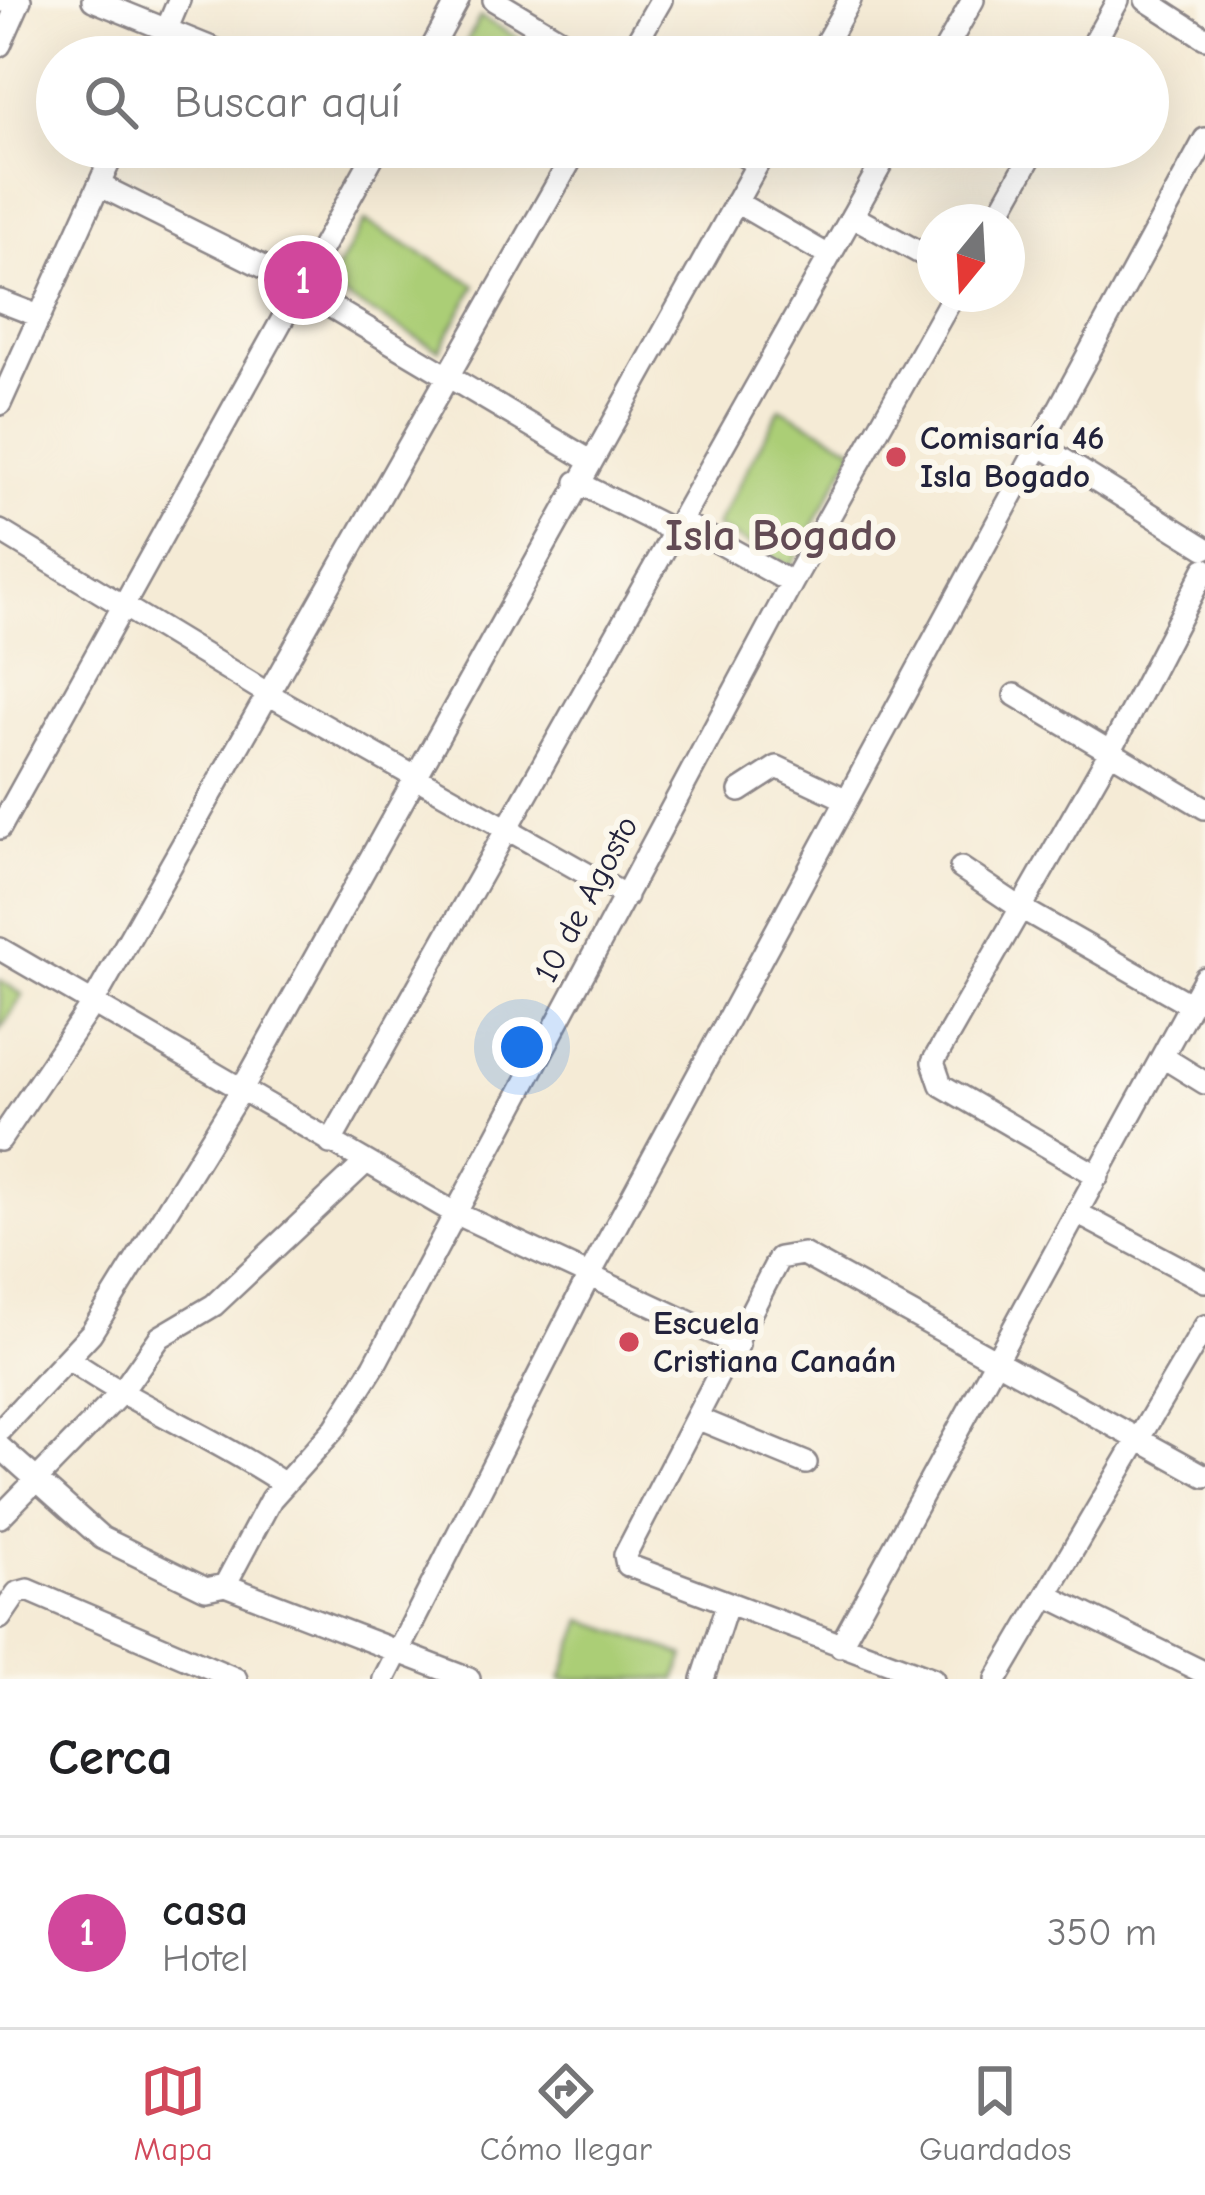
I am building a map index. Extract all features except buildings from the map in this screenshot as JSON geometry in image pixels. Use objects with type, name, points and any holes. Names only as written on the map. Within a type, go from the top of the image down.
[{"type":"street","points":[[0,45],[20,0]]},
{"type":"street","points":[[93,0],[189,36]]},
{"type":"street","points":[[163,36],[179,0]]},
{"type":"street","points":[[438,36],[458,0]]},
{"type":"street","points":[[494,0],[554,36]]},
{"type":"street","points":[[640,36],[661,0]]},
{"type":"street","points":[[830,36],[850,0]]},
{"type":"street","points":[[953,36],[973,0]]},
{"type":"street","points":[[1098,36],[1118,0]]},
{"type":"street","points":[[1146,0],[1205,38]]},
{"type":"street","points":[[384,1679],[589,1276],[1205,139]]},
{"type":"street","points":[[0,404],[107,168]]},
{"type":"street","points":[[0,828],[367,168]]},
{"type":"street","points":[[0,1140],[94,1000],[566,168]]},
{"type":"street","points":[[0,1430],[70,1360],[242,1089],[755,168]]},
{"type":"street","points":[[330,1143],[879,168]]},
{"type":"street","points":[[1004,204],[1024,168]]},
{"type":"street","points":[[99,185],[222,244],[589,460]]},
{"type":"street","points":[[736,202],[829,256]]},
{"type":"street","points":[[852,216],[917,251]]},
{"type":"street","points":[[0,301],[39,316]]},
{"type":"street","name":"10 de Agosto","points":[[225,1585],[283,1483],[356,1397],[792,583],[944,312]]},
{"type":"street","points":[[1038,444],[1205,548]]},
{"type":"street","points":[[577,482],[792,583]]},
{"type":"street","points":[[0,531],[270,695],[626,896]]},
{"type":"street","points":[[1098,1175],[941,1085],[933,1075],[933,1062],[1110,752],[1205,569]]},
{"type":"street","points":[[1015,695],[1205,808]]},
{"type":"street","points":[[740,791],[777,767],[845,800]]},
{"type":"street","points":[[962,868],[1018,908],[1191,1005]]},
{"type":"street","points":[[0,949],[94,1000],[364,1164],[454,1212],[738,1345]]},
{"type":"street","points":[[840,1646],[1205,978]]},
{"type":"street","points":[[1163,1057],[1205,1083]]},
{"type":"street","points":[[0,1517],[120,1394],[160,1337],[214,1305],[364,1164]]},
{"type":"street","points":[[1077,1213],[1205,1281]]},
{"type":"street","points":[[933,1679],[636,1572],[625,1555],[738,1345],[779,1258],[803,1254],[1205,1476]]},
{"type":"street","points":[[997,1679],[1142,1441],[1205,1326]]},
{"type":"street","points":[[70,1360],[120,1394],[223,1443],[283,1483]]},
{"type":"street","points":[[699,1419],[806,1463]]},
{"type":"street","points":[[0,1448],[102,1538],[206,1588],[225,1585],[469,1679]]},
{"type":"street","points":[[0,1618],[17,1593],[28,1590],[236,1679]]},
{"type":"street","points":[[1048,1596],[1205,1673]]},
{"type":"street","points":[[704,1679],[727,1605]]},
{"type":"green space","points":[[480,17],[514,36],[470,36]]},
{"type":"green space","points":[[365,221],[476,285],[439,350],[327,287]]},
{"type":"green space","points":[[780,408],[855,448],[791,567],[716,527]]},
{"type":"green space","points":[[0,980],[23,995],[0,1030]]},
{"type":"green space","points":[[583,1620],[685,1656],[676,1679],[561,1679]]},
{"type":"place","name":"casa","points":[[303,280]]},
{"type":"place","name":"Comisaría 46 Isla Bogado","points":[[896,457]]},
{"type":"place","name":"Escuela Cristiana Canaán","points":[[629,1342]]},
{"type":"district","name":"Isla Bogado","points":[[781,535]]}]
